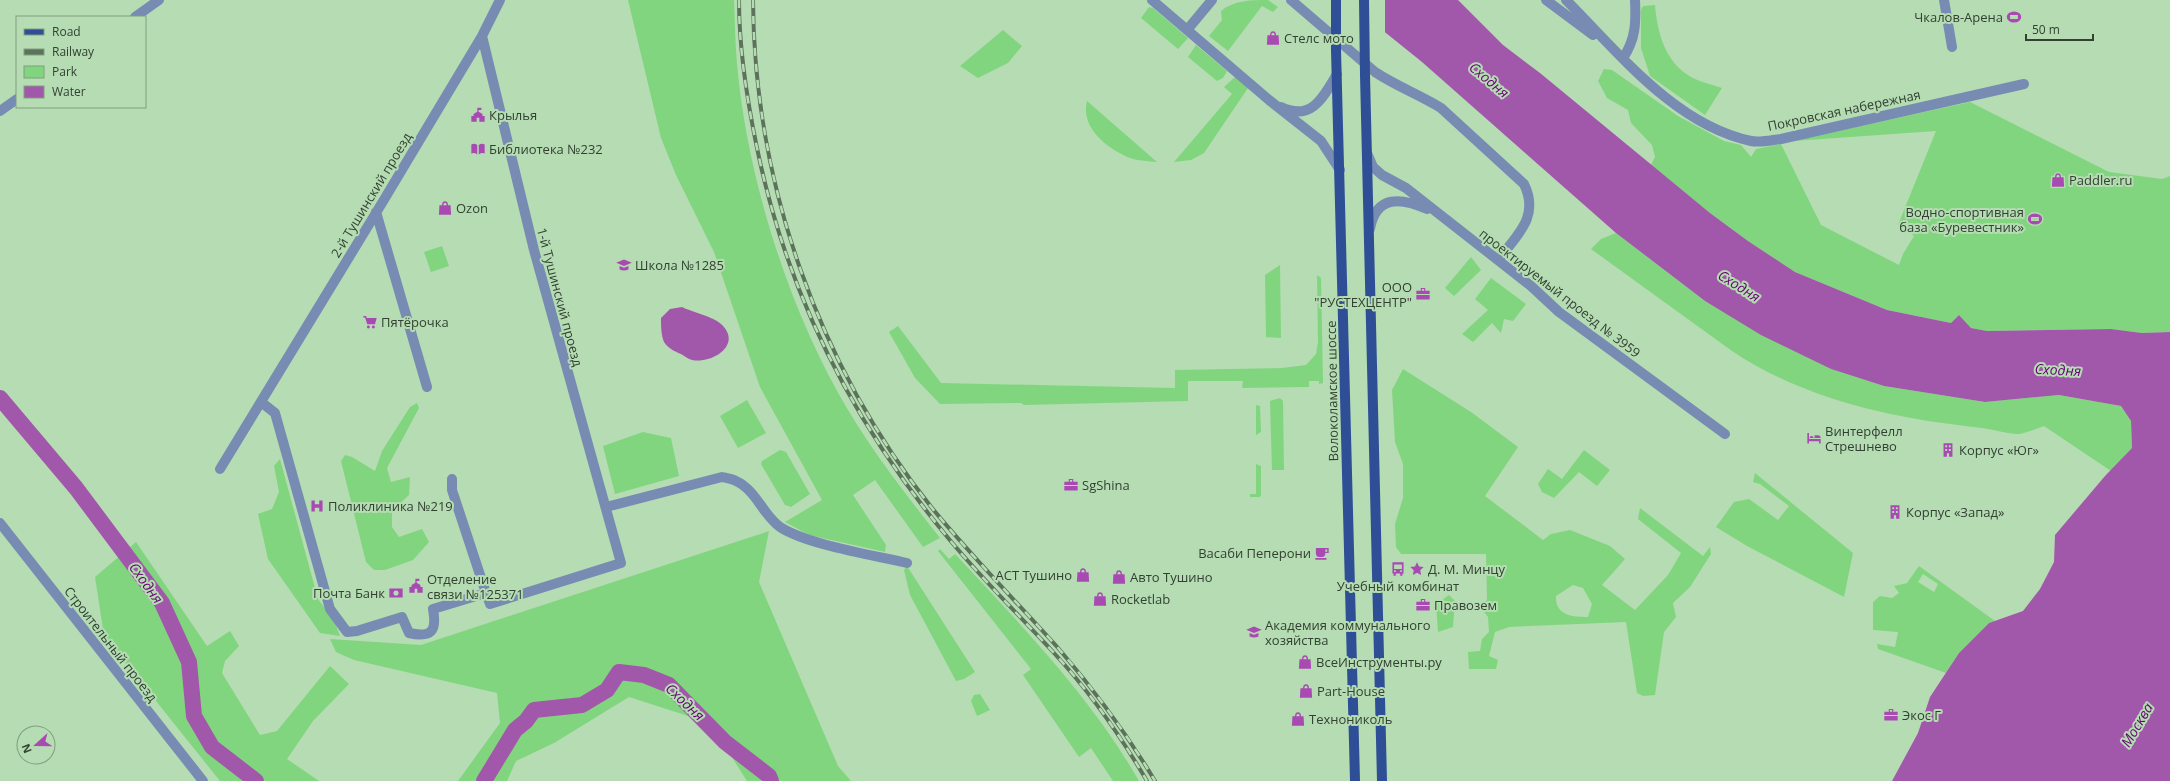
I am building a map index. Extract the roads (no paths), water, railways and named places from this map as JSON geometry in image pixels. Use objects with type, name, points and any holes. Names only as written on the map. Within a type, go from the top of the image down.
[{"type":"main road","name":"Волоколамское шоссе","points":[[1336,0],[1336,50],[1355,781]]},
{"type":"main road","points":[[1364,0],[1382,781]]},
{"type":"street","points":[[135,16],[159,0]]},
{"type":"street","name":"2-й Тушинский проезд","points":[[220,469],[482,36],[500,0]]},
{"type":"street","points":[[1152,0],[1272,102],[1321,141],[1340,170]]},
{"type":"street","points":[[1187,30],[1212,0]]},
{"type":"street","points":[[1291,0],[1375,72],[1389,82],[1426,99],[1455,120],[1524,184],[1530,202],[1529,216],[1526,224],[1498,260]]},
{"type":"street","name":"Покровская набережная","points":[[1546,0],[1623,58]]},
{"type":"street","name":"Покровская набережная","points":[[1566,0],[1671,104],[1711,128],[1752,141],[1781,139],[2024,84]]},
{"type":"street","points":[[1623,58],[1630,47],[1636,30],[1635,0]]},
{"type":"street","points":[[1944,0],[1952,46]]},
{"type":"street","name":"1-й Тушинский проезд","points":[[482,36],[538,263],[621,562],[490,604],[486,593]]},
{"type":"street","points":[[1272,102],[1294,110],[1309,109],[1324,98],[1337,74]]},
{"type":"street","points":[[0,111],[16,100]]},
{"type":"street","name":"проектируемый проезд № 3959","points":[[1367,153],[1374,166],[1382,175],[1406,188],[1498,260],[1560,312],[1725,434]]},
{"type":"street","name":"проектируемый проезд № 3959","points":[[1369,236],[1376,213],[1384,205],[1393,201],[1413,203],[1438,213]]},
{"type":"street","points":[[376,212],[427,387]]},
{"type":"street","points":[[261,402],[275,413],[330,609],[347,632],[357,632],[402,617],[409,633],[422,636],[432,631],[436,624],[433,609],[486,593],[452,490],[452,479]]},
{"type":"street","points":[[606,507],[722,477],[736,481],[749,490],[757,503],[780,527],[812,540],[907,563]]},
{"type":"street","name":"Строительный проезд","points":[[0,523],[203,781]]},
{"type":"water","name":"Москва","points":[[1345,0],[1458,0],[1503,45],[1540,73],[1710,213],[1748,241],[1795,272],[1887,310],[1951,323],[1959,315],[1971,328],[1987,331],[2111,329],[2142,333],[2170,332],[2170,781],[1892,781],[1918,733],[1930,697],[1959,653],[1989,623],[2023,611],[2040,589],[2054,562],[2055,535],[2105,476],[2132,448],[2131,421],[2121,406],[2059,395],[1985,402],[1884,386],[1831,369],[1761,335],[1705,301],[1616,233],[1422,62]]},
{"type":"water","points":[[682,307],[718,321],[721,324],[727,331],[729,339],[723,351],[708,359],[692,360],[672,350],[664,342],[661,330],[661,318],[670,309]]},
{"type":"waterway","name":"Сходня","points":[[0,398],[76,488],[162,603],[189,662],[194,716],[212,747],[256,781]]},
{"type":"waterway","name":"Сходня","points":[[484,781],[515,730],[526,721],[534,710],[582,705],[607,690],[619,672],[644,675],[669,685],[725,742],[769,776],[771,781]]},
{"type":"railway","points":[[739,0],[740,37],[747,93],[757,148],[770,202],[786,255],[806,306],[829,356],[854,404],[883,450],[949,539],[987,583],[1054,653],[1080,683],[1126,747],[1147,781]]},
{"type":"railway","points":[[753,0],[756,68],[765,136],[780,203],[800,269],[826,332],[856,394],[892,453],[932,508],[1059,649],[1098,697],[1122,730],[1155,781]]},
{"type":"place","name":"Чкалов-Арена","points":[[2014,17]]},
{"type":"place","name":"Стелс мото","points":[[1273,38]]},
{"type":"place","name":"Крылья","points":[[478,115]]},
{"type":"place","name":"Библиотека №232","points":[[478,149]]},
{"type":"place","name":"Paddler.ru","points":[[2058,180]]},
{"type":"place","name":"Ozon","points":[[445,208]]},
{"type":"place","name":"Водно-спортивная база «Буревестник»","points":[[2035,219]]},
{"type":"place","name":"Школа №1285","points":[[624,265]]},
{"type":"place","name":"ООО \"РУСТЕХЦЕНТР\"","points":[[1423,294]]},
{"type":"place","name":"Пятёрочка","points":[[370,322]]},
{"type":"place","name":"Винтерфелл Стрешнево","points":[[1814,438]]},
{"type":"place","name":"Корпус «Юг»","points":[[1948,450]]},
{"type":"place","name":"SgShina","points":[[1071,485]]},
{"type":"place","name":"Поликлиника №219","points":[[317,506]]},
{"type":"place","name":"Корпус «Запад»","points":[[1895,512]]},
{"type":"place","name":"Васаби Пеперони","points":[[1322,553]]},
{"type":"place","name":"Учебный комбинат","points":[[1398,569]]},
{"type":"place","name":"Д. М. Минцу","points":[[1417,569]]},
{"type":"place","name":"АСТ Тушино","points":[[1083,575]]},
{"type":"place","name":"Авто Тушино","points":[[1119,577]]},
{"type":"place","name":"Отделение связи №125371","points":[[416,586]]},
{"type":"place","name":"Почта Банк","points":[[396,593]]},
{"type":"place","name":"Rocketlab","points":[[1100,599]]},
{"type":"place","name":"Правозем","points":[[1423,605]]},
{"type":"place","name":"Академия коммунального хозяйства","points":[[1254,632]]},
{"type":"place","name":"ВсеИнструменты.ру","points":[[1305,662]]},
{"type":"place","name":"Part-House","points":[[1306,691]]},
{"type":"place","name":"Экос Г","points":[[1891,715]]},
{"type":"place","name":"Технониколь","points":[[1298,719]]}]
